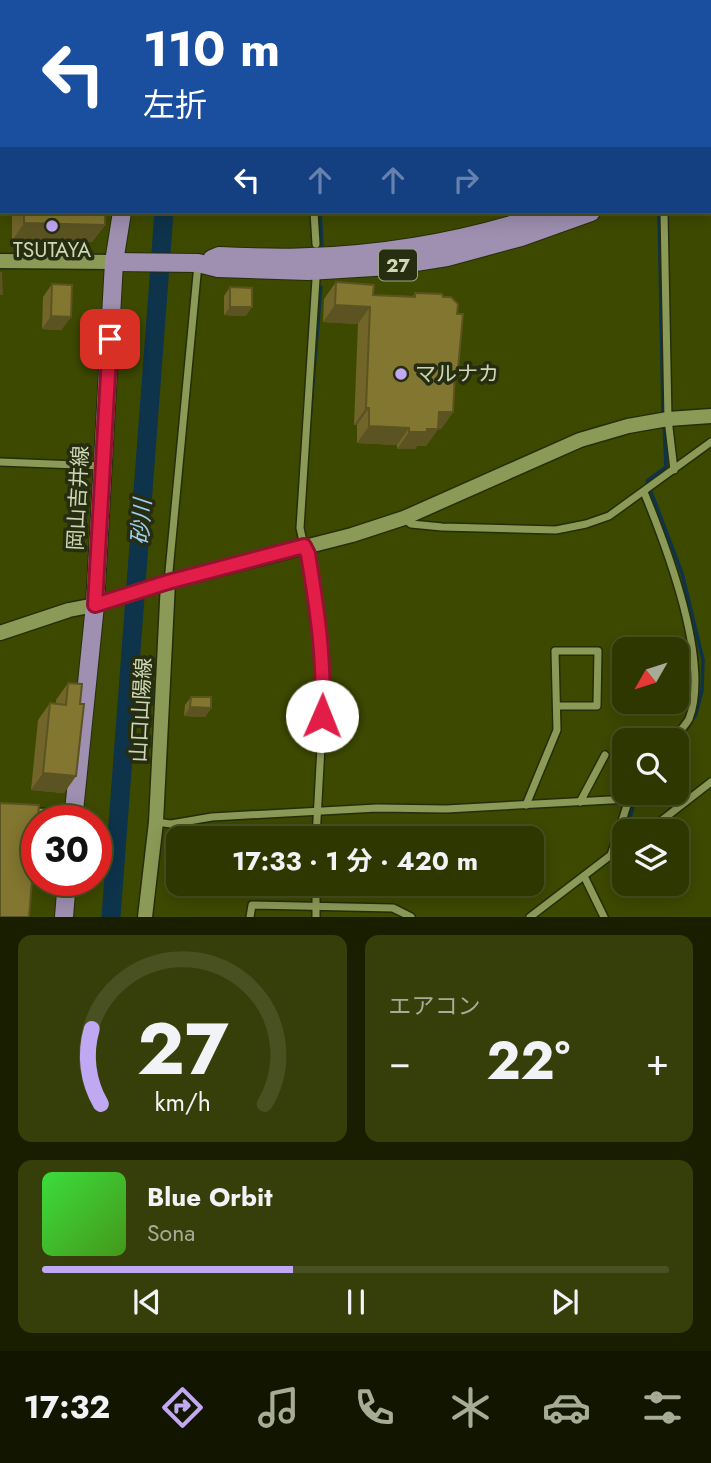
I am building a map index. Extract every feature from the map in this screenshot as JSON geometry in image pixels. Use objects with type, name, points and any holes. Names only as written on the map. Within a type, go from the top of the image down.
[{"type":"main road","points":[[110,214],[108,236],[122,262]]},
{"type":"main road","points":[[122,214],[122,262]]},
{"type":"main road","name":"27","points":[[198,263],[219,256],[309,258],[389,251],[457,239],[546,214]]},
{"type":"main road","name":"27","points":[[122,262],[198,263],[218,268],[308,271],[390,266],[447,257],[521,237],[585,214]]},
{"type":"main road","name":"岡山吉井線","points":[[75,805],[103,602],[103,466],[122,262]]},
{"type":"main road","points":[[64,917],[66,896]]},
{"type":"street","points":[[314,214],[316,244]]},
{"type":"street","points":[[664,214],[668,419],[674,470]]},
{"type":"street","points":[[0,261],[122,262]]},
{"type":"street","points":[[162,584],[198,263]]},
{"type":"street","points":[[316,279],[300,528],[308,554],[320,626],[324,692],[316,826]]},
{"type":"street","points":[[0,634],[69,610],[352,535],[404,518],[580,440],[628,426],[668,419],[711,416]]},
{"type":"street","points":[[404,518],[411,524],[442,527],[556,530],[609,516],[711,442]]},
{"type":"street","points":[[0,462],[103,466]]},
{"type":"street","points":[[644,492],[669,552],[688,613],[699,661],[697,690],[689,719],[682,728]]},
{"type":"street","name":"山口山陽線","points":[[145,917],[156,822],[162,584]]},
{"type":"street","points":[[526,804],[558,730],[557,706],[555,651],[598,650],[597,706],[557,706]]},
{"type":"street","points":[[580,802],[606,755]]},
{"type":"street","points":[[663,819],[711,782]]},
{"type":"street","points":[[156,822],[171,824],[212,817],[377,808],[446,809],[612,798]]},
{"type":"street","points":[[530,917],[611,855],[627,805]]},
{"type":"street","points":[[584,876],[604,917]]},
{"type":"street","points":[[316,896],[316,917]]},
{"type":"street","points":[[250,917],[252,905],[393,908],[411,917]]},
{"type":"building","points":[[24,214],[105,214],[105,225],[24,223]]},
{"type":"building","points":[[1,273],[2,294],[0,294]]},
{"type":"building","name":"マルナカ","points":[[336,282],[374,285],[373,295],[415,297],[415,293],[442,294],[443,297],[451,297],[458,304],[457,314],[463,314],[453,412],[439,412],[438,429],[409,432],[409,428],[369,426],[369,408],[366,408],[370,307],[335,305]]},
{"type":"building","points":[[52,284],[72,285],[71,317],[51,316]]},
{"type":"building","points":[[230,287],[252,288],[252,307],[230,307]]},
{"type":"building","points":[[68,683],[82,684],[80,704],[84,704],[76,776],[43,773],[50,703],[66,705]]},
{"type":"building","points":[[191,697],[211,697],[211,708],[190,707]]},
{"type":"building","points":[[0,803],[39,805],[21,805],[21,896],[31,896],[29,917],[0,917]]},
{"type":"waterway","name":"砂川","points":[[111,917],[164,214]]},
{"type":"waterway","points":[[320,214],[322,247]]},
{"type":"waterway","points":[[659,214],[663,416]]},
{"type":"waterway","points":[[310,419],[321,287]]},
{"type":"waterway","points":[[664,424],[666,467],[647,481],[682,573],[703,660],[702,690],[696,714],[687,728]]},
{"type":"waterway","points":[[629,819],[634,805]]},
{"type":"place","name":"TSUTAYA","points":[[52,226]]},
{"type":"place","name":"マルナカ","points":[[401,374]]},
{"type":"route","points":[[110,339],[95,605],[168,582],[304,546],[308,554],[320,626],[324,692],[322,716]]}]
